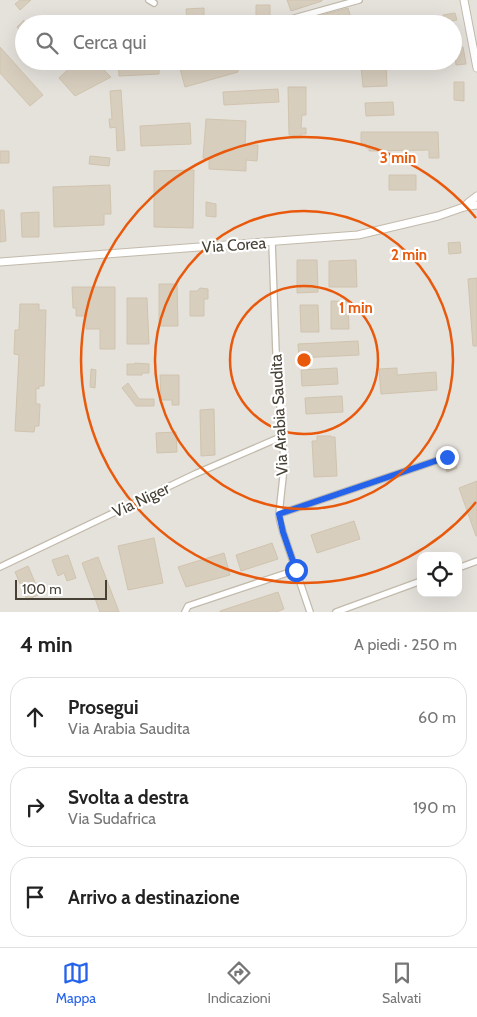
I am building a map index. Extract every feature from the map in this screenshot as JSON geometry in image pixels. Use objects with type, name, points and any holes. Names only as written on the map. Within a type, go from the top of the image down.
[{"type":"street","points":[[303,15],[359,0]]},
{"type":"street","points":[[464,0],[477,68]]},
{"type":"street","points":[[464,207],[477,196]]},
{"type":"street","points":[[464,207],[477,205]]},
{"type":"street","name":"Via Corea","points":[[0,262],[358,235],[438,216],[464,207]]},
{"type":"street","name":"Via Arabia Saudita","points":[[272,242],[276,352],[283,436],[284,477],[279,514],[283,532],[310,612]]},
{"type":"street","name":"Via Niger","points":[[0,567],[196,474],[283,436]]},
{"type":"street","points":[[279,514],[447,457]]},
{"type":"street","points":[[462,567],[477,561]]},
{"type":"street","points":[[185,612],[188,606],[296,570]]},
{"type":"street","points":[[336,612],[417,582]]},
{"type":"shaded area","points":[[0,0],[477,0],[477,612],[0,612]]},
{"type":"building","points":[[20,0],[31,0],[20,10],[15,4]]},
{"type":"building","points":[[287,0],[322,0],[322,1],[291,11]]},
{"type":"building","points":[[256,5],[270,5],[270,15],[256,15]]},
{"type":"building","points":[[204,8],[204,15],[186,15],[186,9]]},
{"type":"building","points":[[348,8],[350,15],[322,15]]},
{"type":"building","points":[[0,47],[15,64],[15,70],[21,70],[43,95],[30,106],[0,73]]},
{"type":"building","points":[[463,47],[466,64],[462,64]]},
{"type":"building","points":[[67,70],[104,70],[111,77],[75,96],[59,78]]},
{"type":"building","points":[[119,70],[159,70],[159,74],[119,76]]},
{"type":"building","points":[[180,70],[238,70],[238,72],[185,87]]},
{"type":"building","points":[[361,70],[386,70],[387,86],[363,87]]},
{"type":"building","points":[[454,82],[464,82],[464,101],[454,100]]},
{"type":"building","points":[[288,87],[306,87],[306,115],[302,115],[301,128],[306,128],[306,134],[301,134],[301,136],[289,135]]},
{"type":"building","points":[[278,89],[279,102],[224,105],[223,92]]},
{"type":"building","points":[[121,90],[125,150],[117,151],[116,127],[110,128],[109,119],[112,119],[110,91]]},
{"type":"building","points":[[393,102],[394,115],[366,116],[365,103]]},
{"type":"building","points":[[206,119],[246,121],[245,145],[258,145],[257,161],[246,160],[246,171],[209,169],[209,159],[203,158]]},
{"type":"building","points":[[190,123],[191,144],[141,146],[140,126]]},
{"type":"building","points":[[361,132],[438,132],[439,158],[429,158],[429,150],[369,151],[369,148],[366,148],[366,144],[361,144]]},
{"type":"building","points":[[0,151],[9,151],[9,163],[0,163]]},
{"type":"building","points":[[90,156],[110,158],[109,166],[89,164]]},
{"type":"building","points":[[194,170],[193,228],[154,227],[154,171]]},
{"type":"building","points":[[389,175],[416,175],[416,190],[389,190]]},
{"type":"building","points":[[110,185],[111,214],[104,214],[104,225],[54,227],[53,187]]},
{"type":"building","points":[[206,202],[216,204],[216,217],[206,216]]},
{"type":"building","points":[[0,210],[4,210],[6,241],[0,242]]},
{"type":"building","points":[[39,212],[39,237],[22,237],[21,213]]},
{"type":"building","points":[[460,242],[461,253],[449,254],[448,243]]},
{"type":"building","points":[[297,260],[317,260],[318,292],[297,293]]},
{"type":"building","points":[[356,260],[357,287],[329,287],[329,261]]},
{"type":"building","points":[[477,278],[477,346],[473,346],[468,279]]},
{"type":"building","points":[[159,284],[177,284],[178,326],[159,326]]},
{"type":"building","points":[[72,287],[115,287],[115,349],[100,349],[100,329],[86,329],[86,316],[76,316],[76,308],[73,308]]},
{"type":"building","points":[[200,288],[208,289],[208,299],[204,299],[204,316],[190,316],[190,291],[197,291]]},
{"type":"building","points":[[127,298],[147,298],[149,344],[127,344]]},
{"type":"building","points":[[331,301],[348,301],[349,329],[331,329]]},
{"type":"building","points":[[20,304],[39,304],[39,310],[46,310],[44,386],[39,386],[39,389],[36,388],[36,404],[40,404],[39,426],[35,426],[34,432],[15,431],[19,355],[14,354],[15,330],[19,330]]},
{"type":"building","points":[[300,305],[318,305],[319,332],[301,332]]},
{"type":"building","points":[[358,341],[359,355],[299,358],[298,344]]},
{"type":"building","points":[[127,364],[149,364],[149,373],[127,375]]},
{"type":"building","points":[[337,368],[338,384],[302,386],[301,370]]},
{"type":"building","points":[[397,368],[397,375],[436,372],[437,390],[381,394],[379,369]]},
{"type":"building","points":[[91,369],[96,370],[95,388],[90,387]]},
{"type":"building","points":[[160,375],[179,375],[179,405],[172,405],[172,400],[161,400]]},
{"type":"building","points":[[128,383],[139,399],[154,399],[154,406],[136,406],[122,388]]},
{"type":"building","points":[[342,396],[343,412],[306,414],[305,398]]},
{"type":"building","points":[[214,409],[215,455],[201,456],[200,410]]},
{"type":"building","points":[[176,432],[177,452],[157,453],[156,433]]},
{"type":"building","points":[[317,436],[335,437],[337,476],[314,477],[312,441],[317,441]]},
{"type":"building","points":[[454,462],[457,468],[447,472],[445,466]]},
{"type":"building","points":[[477,481],[477,536],[476,536],[459,488]]},
{"type":"building","points":[[354,521],[360,539],[317,553],[311,535]]},
{"type":"building","points":[[154,538],[163,583],[128,590],[118,546]]},
{"type":"building","points":[[272,543],[278,559],[241,571],[236,555]]},
{"type":"building","points":[[224,553],[230,575],[186,587],[178,567]]},
{"type":"building","points":[[68,555],[76,578],[67,581],[64,573],[58,576],[52,560]]},
{"type":"building","points":[[98,557],[119,612],[100,612],[82,563]]},
{"type":"building","points":[[28,566],[40,594],[27,600],[15,572]]},
{"type":"building","points":[[278,592],[284,609],[276,612],[220,612],[220,611]]},
{"type":"route","points":[[296,570],[279,514],[447,457]]}]
